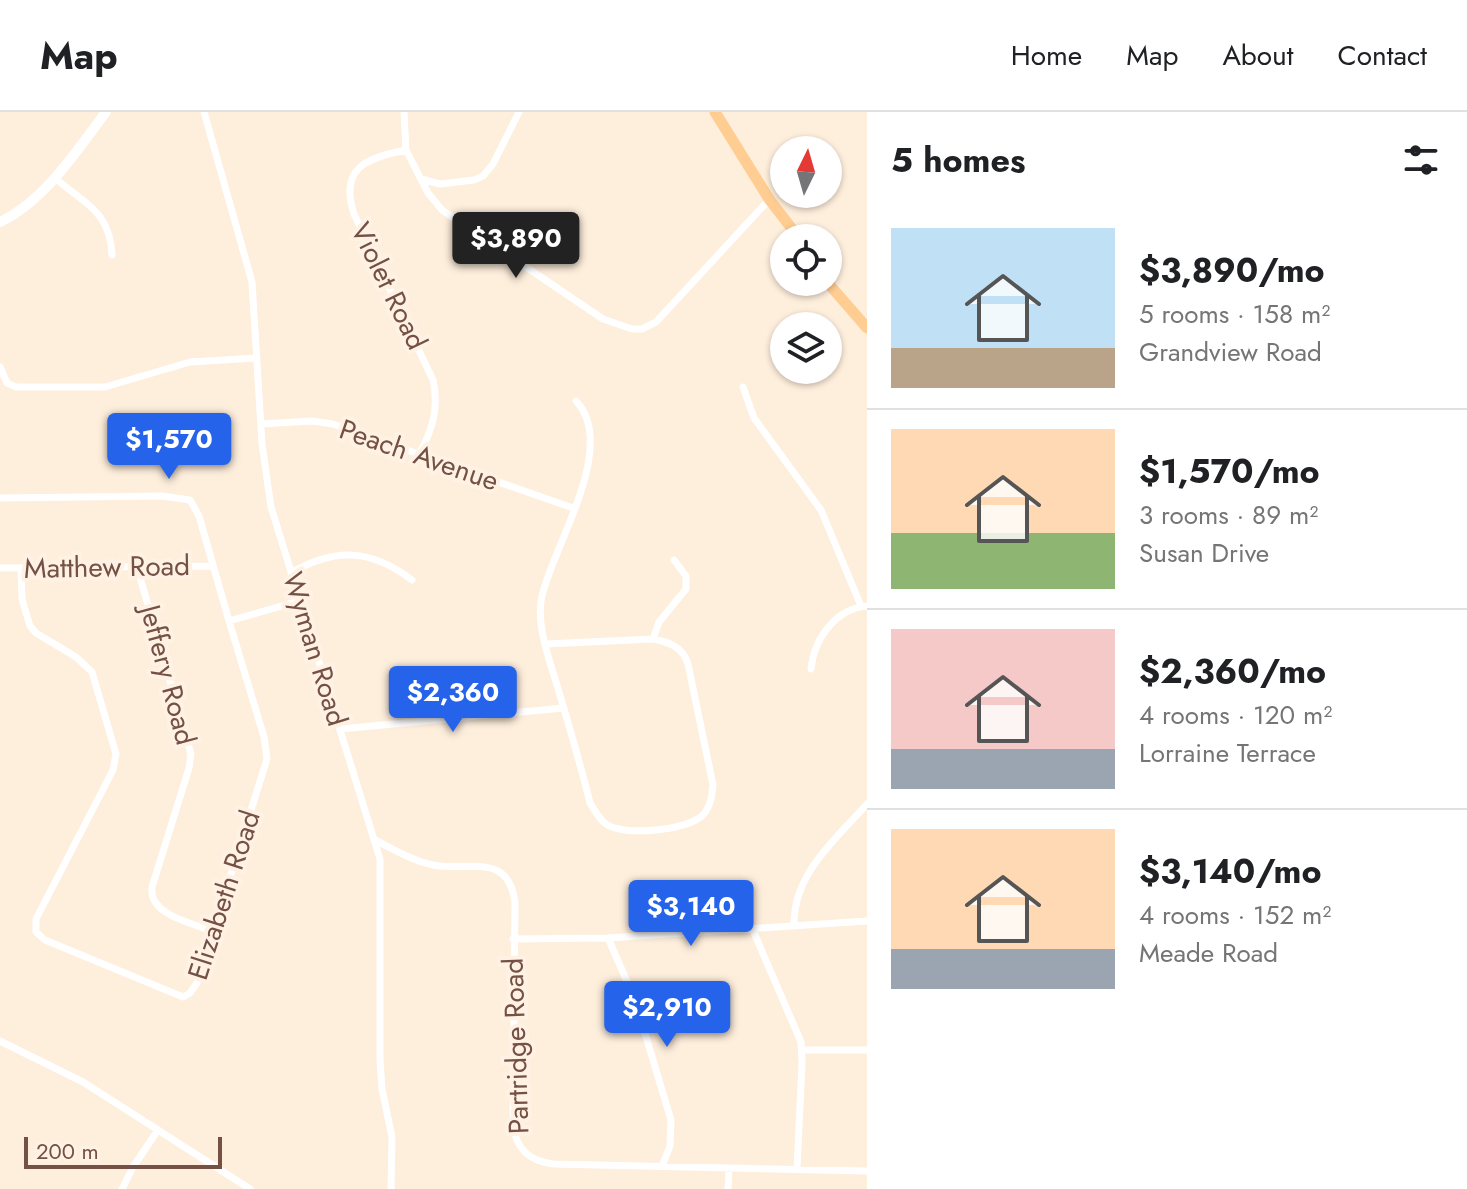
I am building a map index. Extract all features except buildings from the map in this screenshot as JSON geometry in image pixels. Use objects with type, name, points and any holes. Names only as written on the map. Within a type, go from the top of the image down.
[{"type":"main road","points":[[715,112],[789,224]]},
{"type":"main road","points":[[745,161],[780,224]]},
{"type":"main road","points":[[842,289],[867,318]]},
{"type":"main road","points":[[839,296],[867,328]]},
{"type":"street","points":[[0,222],[31,202],[106,112]]},
{"type":"street","name":"Wyman Road","points":[[204,112],[249,269],[267,484],[299,601],[375,840],[381,877],[380,1060],[382,1089],[392,1137],[391,1189]]},
{"type":"street","points":[[404,112],[406,150],[435,203],[452,218],[603,319],[621,327],[648,327],[766,203]]},
{"type":"street","points":[[421,179],[440,184],[483,176],[493,164],[519,112]]},
{"type":"street","name":"Violet Road","points":[[406,150],[372,158],[359,167],[351,180],[349,196],[354,214],[433,380],[435,414],[419,454]]},
{"type":"street","points":[[54,177],[94,207],[107,234],[112,255]]},
{"type":"street","points":[[0,367],[7,383],[21,388],[97,387],[120,384],[190,362],[257,358]]},
{"type":"street","points":[[743,387],[754,418],[821,510],[864,606],[844,613],[824,633],[813,651],[811,669]]},
{"type":"street","points":[[546,644],[653,639],[680,649],[688,664],[713,785],[712,796],[703,815],[694,821],[665,828],[626,830],[606,824],[590,803],[546,644],[541,618],[542,596],[590,454],[591,436],[585,411],[576,401]]},
{"type":"street","name":"Peach Avenue","points":[[261,424],[312,421],[333,424],[573,508]]},
{"type":"street","name":"Elizabeth Road","points":[[0,498],[162,496],[186,498],[195,507],[264,737],[267,759],[197,983],[194,990],[183,997],[45,940],[36,932],[36,919],[113,770],[116,754],[92,672],[76,657],[36,633],[26,620],[21,568]]},
{"type":"street","points":[[291,573],[328,558],[357,554],[377,558],[412,580]]},
{"type":"street","points":[[653,639],[659,622],[686,589],[686,576],[674,560]]},
{"type":"street","name":"Matthew Road","points":[[0,568],[213,566]]},
{"type":"street","name":"Jeffery Road","points":[[137,567],[191,754],[152,887],[152,898],[161,909],[214,932]]},
{"type":"street","points":[[229,621],[299,601]]},
{"type":"street","points":[[340,729],[564,708]]},
{"type":"street","points":[[794,925],[795,901],[805,877],[867,804]]},
{"type":"street","name":"Partridge Road","points":[[375,840],[424,863],[446,867],[483,866],[498,871],[508,880],[514,894],[513,1120],[519,1146],[529,1156],[543,1163],[867,1171]]},
{"type":"street","points":[[513,939],[608,938],[867,921]]},
{"type":"street","points":[[752,928],[795,1026],[802,1050],[797,1169]]},
{"type":"street","points":[[608,938],[635,1000],[671,1120],[673,1134],[662,1166]]},
{"type":"street","points":[[0,1041],[83,1082],[250,1189]]},
{"type":"street","points":[[802,1050],[867,1050]]},
{"type":"street","points":[[122,1189],[158,1130]]},
{"type":"street","points":[[728,1189],[729,1168]]}]
